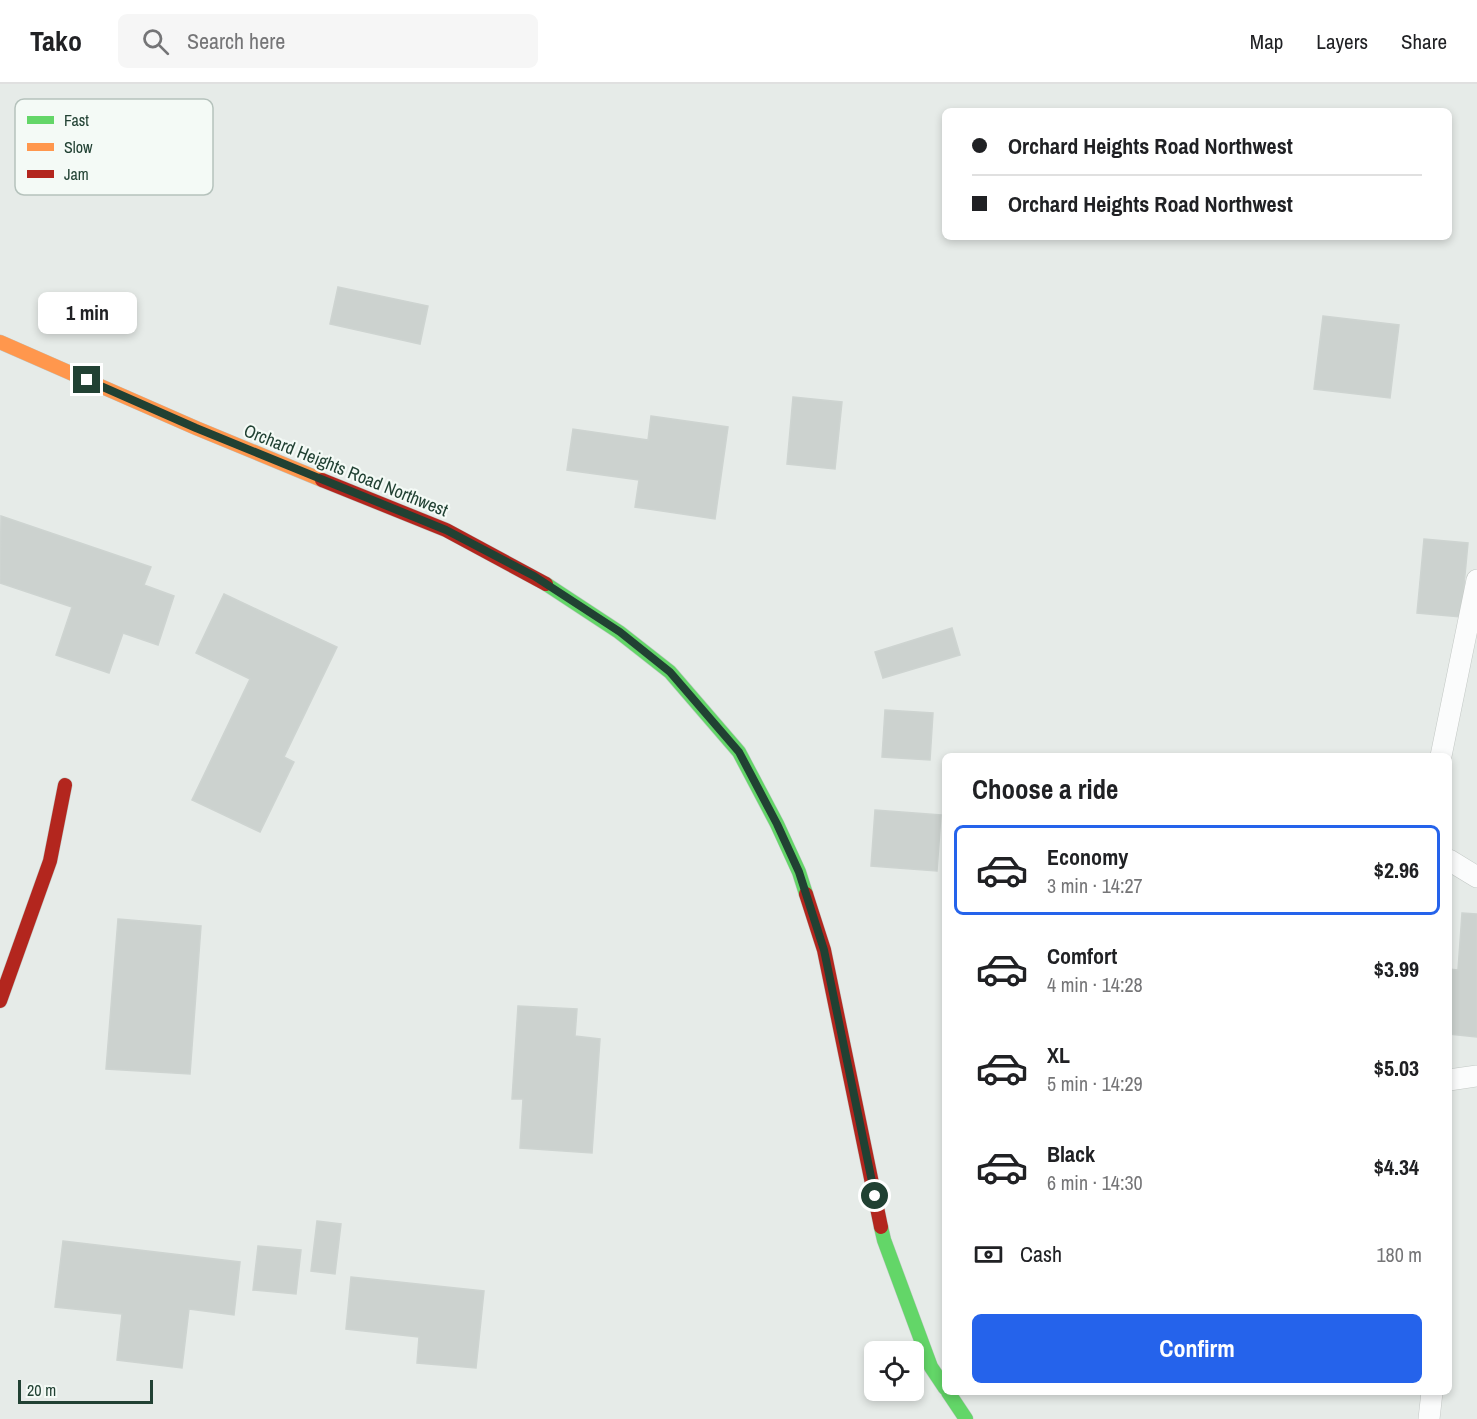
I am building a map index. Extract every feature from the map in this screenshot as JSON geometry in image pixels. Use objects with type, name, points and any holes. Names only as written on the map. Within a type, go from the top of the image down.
[{"type":"street","name":"Orchard Heights Road Northwest","points":[[0,342],[196,428],[446,530],[534,576],[620,632],[670,672],[739,752],[799,872],[824,950],[884,1240],[931,1367],[942,1384]]},
{"type":"street","points":[[1,993],[50,861],[65,785]]},
{"type":"street","points":[[950,1395],[966,1419]]},
{"type":"lane","points":[[1442,753],[1477,580]]},
{"type":"lane","points":[[1452,862],[1477,877]]},
{"type":"lane","points":[[1452,1080],[1477,1076]]},
{"type":"lane","points":[[1429,1419],[1432,1395]]},
{"type":"building","points":[[338,287],[428,306],[420,344],[330,324]]},
{"type":"building","points":[[1323,316],[1399,325],[1390,398],[1314,389]]},
{"type":"building","points":[[793,397],[842,402],[835,469],[787,464]]},
{"type":"building","points":[[651,416],[728,427],[715,519],[635,507],[639,480],[567,470],[573,429],[648,440]]},
{"type":"building","points":[[1,516],[151,567],[144,585],[174,596],[158,645],[123,633],[109,673],[56,655],[72,607],[0,583]]},
{"type":"building","points":[[1424,539],[1468,543],[1461,617],[1417,613]]},
{"type":"building","points":[[224,594],[337,647],[284,757],[294,762],[260,832],[192,800],[250,679],[196,653]]},
{"type":"building","points":[[952,628],[960,655],[883,678],[875,652]]},
{"type":"building","points":[[885,710],[933,713],[930,760],[882,757]]},
{"type":"building","points":[[875,810],[941,815],[937,871],[871,866]]},
{"type":"building","points":[[1462,913],[1477,914],[1477,1037],[1452,1034],[1452,969],[1458,970]]},
{"type":"building","points":[[118,919],[201,926],[190,1074],[106,1069]]},
{"type":"building","points":[[518,1006],[577,1009],[575,1036],[600,1039],[592,1153],[520,1148],[523,1099],[512,1099]]},
{"type":"building","points":[[317,1221],[341,1224],[335,1274],[311,1271]]},
{"type":"building","points":[[63,1241],[240,1262],[234,1315],[189,1309],[182,1368],[117,1360],[122,1314],[55,1307]]},
{"type":"building","points":[[258,1246],[301,1250],[296,1294],[253,1290]]},
{"type":"building","points":[[351,1277],[484,1291],[476,1368],[417,1363],[419,1337],[346,1329]]},
{"type":"traffic: fast","points":[[546,584],[619,632],[670,672],[739,752],[777,824],[799,872],[806,894]]},
{"type":"traffic: fast","points":[[881,1227],[931,1367],[942,1384]]},
{"type":"traffic: fast","points":[[950,1395],[966,1419]]},
{"type":"traffic: slow","points":[[0,342],[196,428],[322,480]]},
{"type":"traffic: jam","points":[[322,480],[446,530],[546,584]]},
{"type":"traffic: jam","points":[[0,1001],[50,861],[65,785]]},
{"type":"traffic: jam","points":[[806,894],[824,950],[881,1227]]},
{"type":"route","points":[[87,380],[196,428],[446,530],[534,576],[620,632],[670,672],[739,752],[799,872],[824,950],[875,1196]]}]
